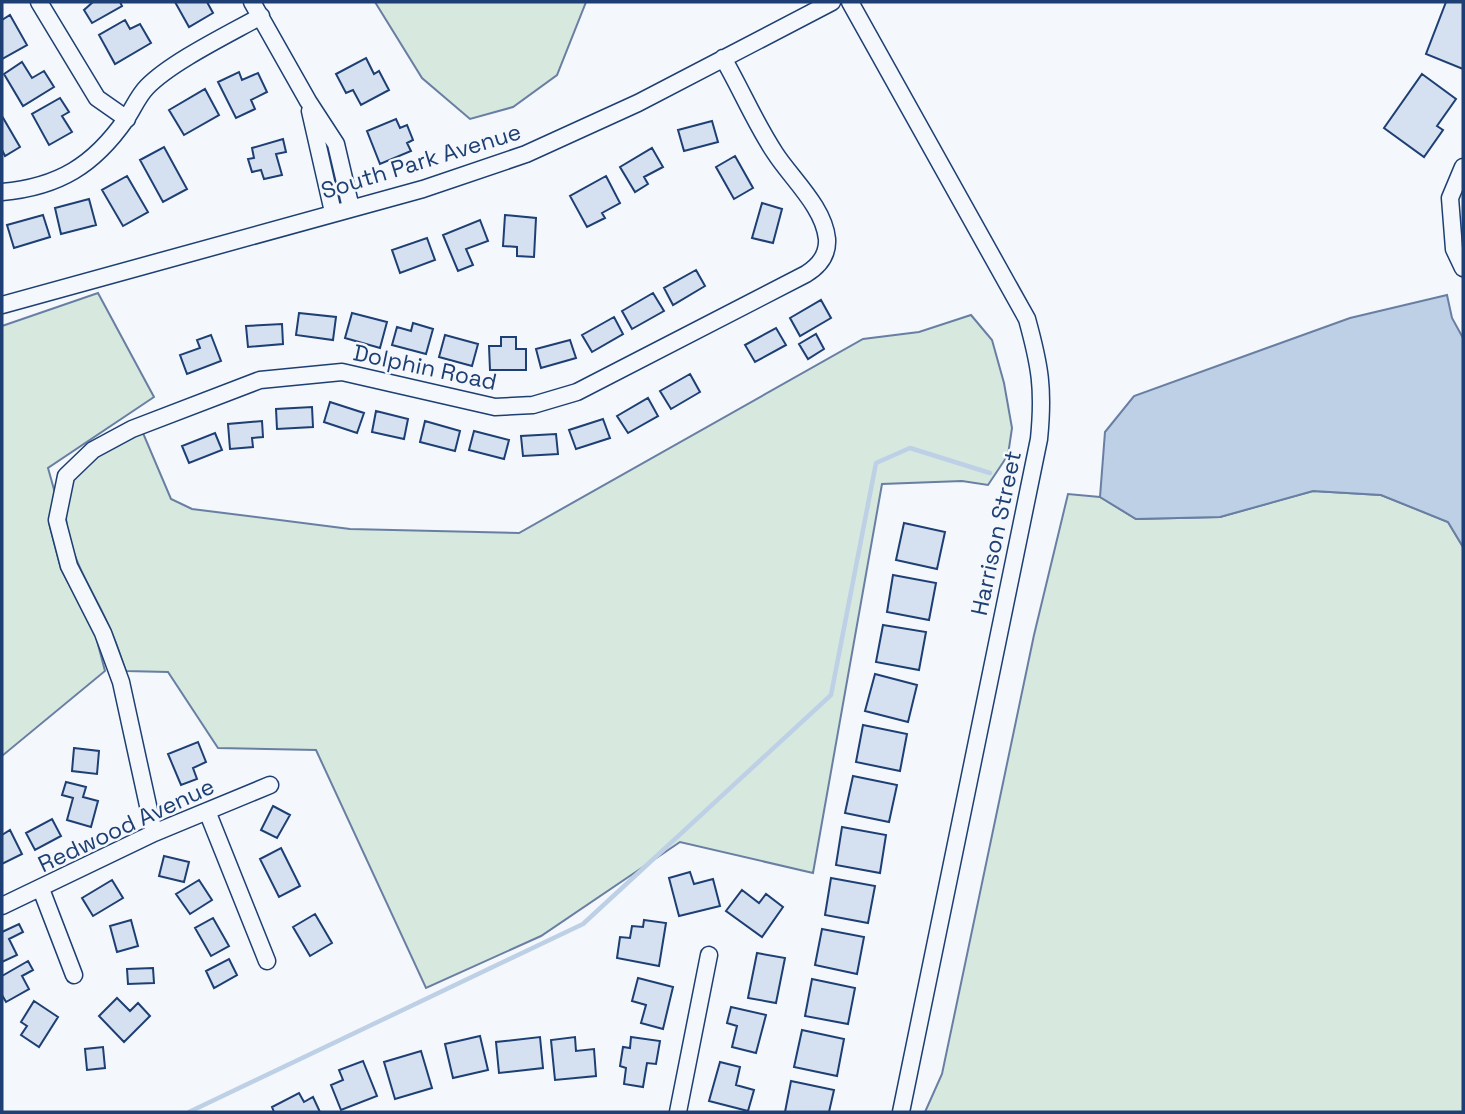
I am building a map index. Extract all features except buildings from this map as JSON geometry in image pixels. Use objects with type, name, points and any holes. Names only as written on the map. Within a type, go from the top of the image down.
[{"type":"street","points":[[39,2],[97,99],[127,118]]},
{"type":"street","points":[[252,2],[308,101],[337,144],[351,208]]},
{"type":"street","name":"South Park Avenue","points":[[2,305],[424,189],[526,154],[638,103],[831,2]]},
{"type":"street","name":"Harrison Street","points":[[850,2],[1027,318],[1041,371],[1042,391],[1039,439],[901,1112]]},
{"type":"street","points":[[2,192],[21,190],[70,174],[98,155],[146,88],[164,73],[261,16]]},
{"type":"street","name":"Dolphin Road","points":[[154,833],[121,682],[103,633],[69,566],[57,520],[66,476],[93,450],[132,429],[260,380],[342,372],[495,407],[533,405],[576,393],[806,274],[819,265],[825,252],[824,229],[813,206],[774,152],[723,58]]},
{"type":"street","points":[[308,101],[333,212]]},
{"type":"street","points":[[1463,167],[1450,198],[1454,249],[1463,268]]},
{"type":"street","name":"Redwood Avenue","points":[[2,906],[154,833],[270,785]]},
{"type":"street","points":[[207,811],[267,961]]},
{"type":"street","points":[[41,889],[74,975]]},
{"type":"street","points":[[678,1112],[709,955]]},
{"type":"shaded area","points":[[375,2],[586,2],[557,75],[513,107],[470,119],[422,78]]},
{"type":"shaded area","points":[[98,293],[154,397],[48,468],[55,493],[49,523],[61,569],[95,633],[105,671],[2,756],[2,326]]},
{"type":"shaded area","points":[[971,315],[992,340],[1004,383],[1012,428],[1008,455],[988,485],[962,481],[882,484],[813,873],[680,842],[541,936],[426,988],[316,750],[218,748],[168,672],[126,671],[69,539],[67,501],[78,473],[104,452],[143,433],[171,499],[192,509],[350,529],[519,533],[863,339],[919,332]]},
{"type":"shaded area","points":[[1313,491],[1381,495],[1448,522],[1463,547],[1463,1112],[925,1112],[942,1074],[1034,635],[1068,494],[1100,497],[1136,519],[1220,517]]},
{"type":"water","points":[[1447,295],[1452,318],[1463,338],[1463,547],[1448,522],[1381,495],[1313,491],[1220,517],[1136,519],[1100,497],[1105,432],[1134,396],[1350,318]]},
{"type":"waterway","points":[[189,1112],[583,924],[831,695],[876,463],[910,448],[990,473]]}]
